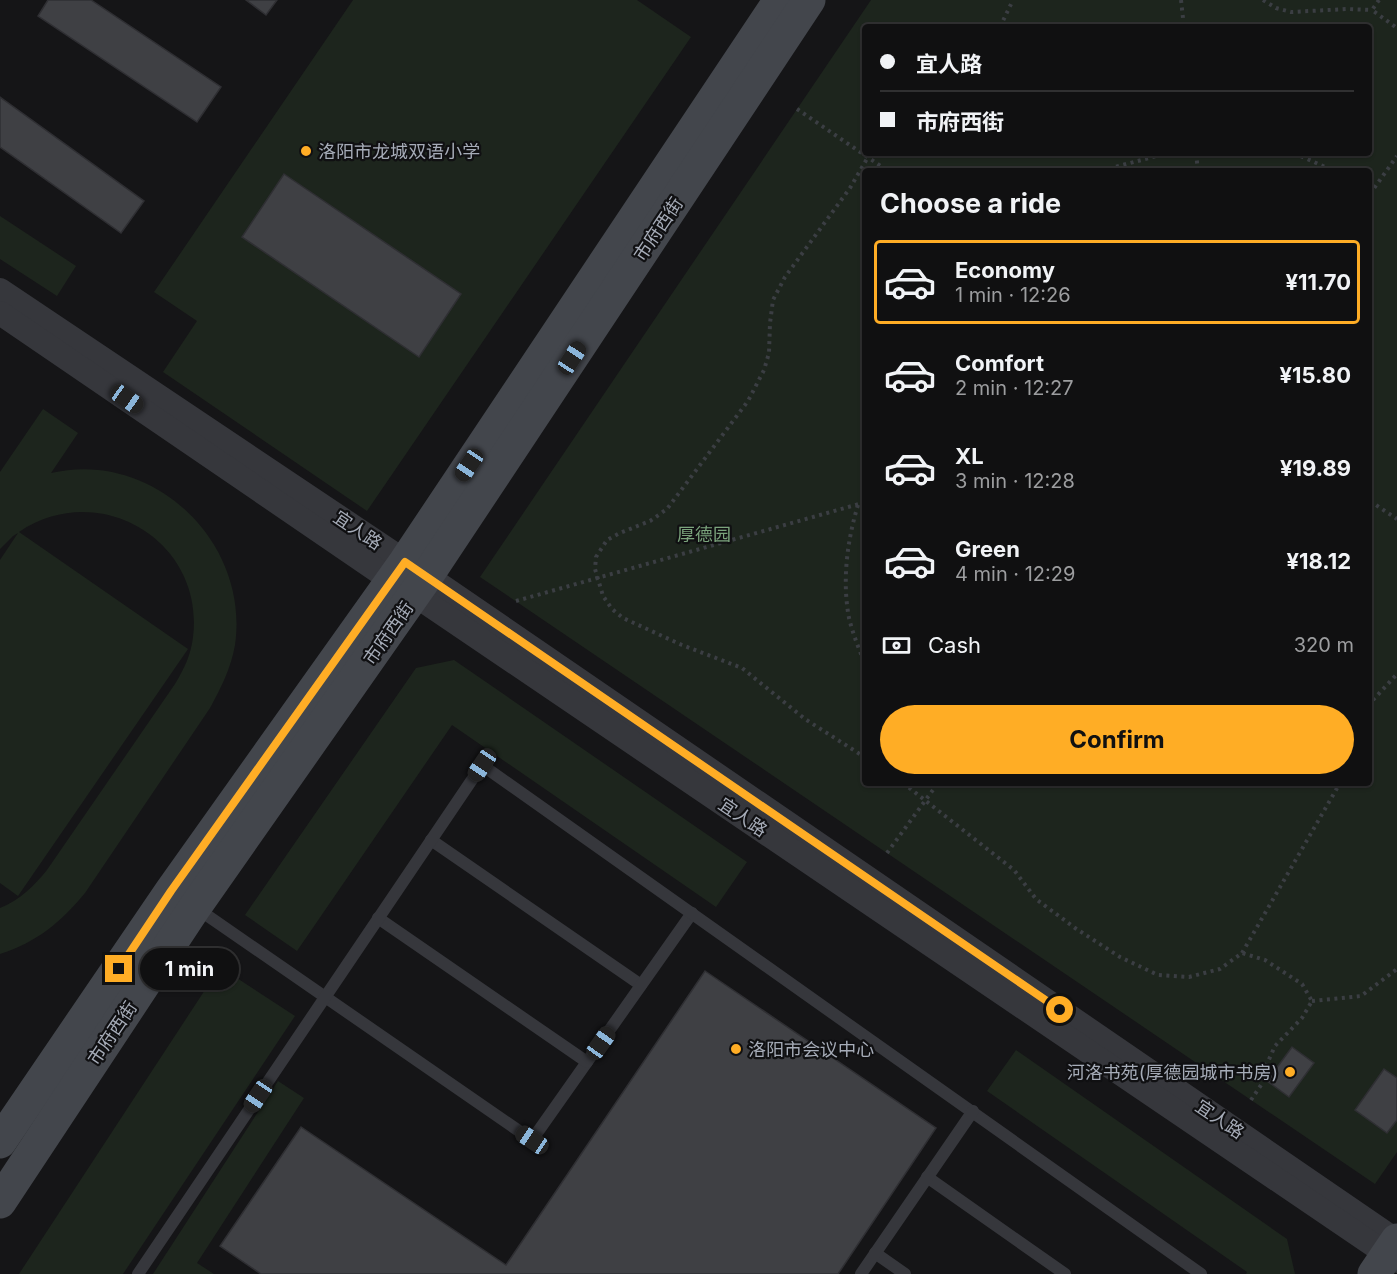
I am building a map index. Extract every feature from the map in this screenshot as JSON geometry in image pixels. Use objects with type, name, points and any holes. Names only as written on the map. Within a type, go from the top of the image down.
[{"type":"street","name":"市府西街","points":[[409,578],[780,0]]},
{"type":"street","name":"市府西街","points":[[0,1142],[183,899],[409,578],[809,0]]},
{"type":"street","name":"宜人路","points":[[0,290],[409,578],[1391,1252]]},
{"type":"street","name":"宜人路","points":[[0,313],[409,578]]},
{"type":"street","name":"市府西街","points":[[0,1202],[183,899]]},
{"type":"lane","points":[[138,1274],[482,765],[1201,1274]]},
{"type":"lane","points":[[431,840],[641,985]]},
{"type":"lane","points":[[183,899],[532,1140],[692,913]]},
{"type":"lane","points":[[378,918],[587,1062]]},
{"type":"lane","points":[[861,1274],[973,1111]]},
{"type":"lane","points":[[927,1177],[1065,1274]]},
{"type":"lane","points":[[875,1253],[905,1274]]},
{"type":"path","points":[[1001,24],[1013,0]]},
{"type":"path","points":[[1181,0],[1184,24]]},
{"type":"path","points":[[1263,0],[1276,8],[1291,12],[1372,10],[1397,28]]},
{"type":"path","points":[[1372,10],[1379,0]]},
{"type":"path","points":[[797,109],[862,153]]},
{"type":"path","points":[[1114,168],[1157,156]]},
{"type":"path","points":[[1301,156],[1327,168]]},
{"type":"path","points":[[1372,187],[1397,156]]},
{"type":"path","points":[[862,756],[805,719],[742,668],[682,645],[623,618],[612,609],[603,596],[596,569],[596,557],[607,540],[650,521],[667,509],[748,401],[764,370],[769,353],[773,300],[785,277],[850,188],[868,157],[884,168]]},
{"type":"path","points":[[1372,502],[1397,519]]},
{"type":"path","points":[[516,601],[862,503]]},
{"type":"path","points":[[858,504],[850,531],[846,588],[849,617],[862,655]]},
{"type":"path","points":[[1372,702],[1397,675]]},
{"type":"path","points":[[907,786],[1014,870],[1036,899],[1075,928],[1158,975],[1189,977],[1220,969],[1242,953],[1338,786]]},
{"type":"path","points":[[887,854],[936,786]]},
{"type":"path","points":[[1242,953],[1265,960],[1302,984],[1312,1001]]},
{"type":"path","points":[[1312,1001],[1361,996],[1397,969]]},
{"type":"path","points":[[1251,1100],[1262,1084],[1266,1066],[1275,1046],[1302,1018],[1312,1001]]},
{"type":"green space","name":"洛阳市龙城双语小学","points":[[353,0],[637,0],[691,37],[367,511],[163,372],[197,321],[154,292]]},
{"type":"green space","name":"厚德园","points":[[871,0],[1397,0],[1397,1152],[1375,1184],[480,577]]},
{"type":"green space","points":[[0,216],[76,266],[57,296],[0,259]]},
{"type":"green space","points":[[43,409],[78,433],[51,473],[89,469],[125,475],[158,490],[187,511],[210,539],[227,571],[236,607],[235,645],[225,678],[210,708],[85,893],[47,930],[25,944],[0,954],[0,908],[26,892],[47,870],[175,684],[187,662],[193,637],[192,603],[182,572],[164,547],[140,528],[112,516],[82,512],[50,517],[19,532],[188,649],[18,896],[0,883],[0,560],[18,533],[0,549],[0,472]]},
{"type":"green space","points":[[454,660],[747,862],[716,907],[452,725],[297,951],[245,915],[416,668]]},
{"type":"green space","points":[[220,967],[295,1016],[123,1274],[19,1274]]},
{"type":"green space","points":[[1016,1050],[1287,1239],[1295,1274],[1246,1274],[1247,1272],[987,1091]]},
{"type":"green space","points":[[278,1081],[304,1098],[197,1263],[214,1274],[153,1274]]},
{"type":"building","points":[[48,0],[91,0],[221,87],[197,122],[38,16]]},
{"type":"building","points":[[246,0],[277,0],[266,15]]},
{"type":"building","points":[[0,97],[144,201],[121,233],[0,147]]},
{"type":"building","points":[[284,174],[461,294],[419,357],[242,237]]},
{"type":"building","name":"洛阳市会议中心","points":[[705,971],[936,1128],[838,1274],[261,1274],[220,1246],[301,1127],[506,1265]]},
{"type":"building","name":"河洛书苑(厚德园城市书房)","points":[[1292,1047],[1314,1063],[1289,1097],[1267,1081]]},
{"type":"building","points":[[1384,1069],[1397,1078],[1397,1120],[1387,1133],[1355,1110]]},
{"type":"place","name":"洛阳市龙城双语小学","points":[[306,151]]},
{"type":"place","name":"洛阳市会议中心","points":[[736,1049]]},
{"type":"place","name":"河洛书苑(厚德园城市书房)","points":[[1290,1072]]},
{"type":"route","points":[[119,969],[171,891],[405,562],[1060,1010]]}]
